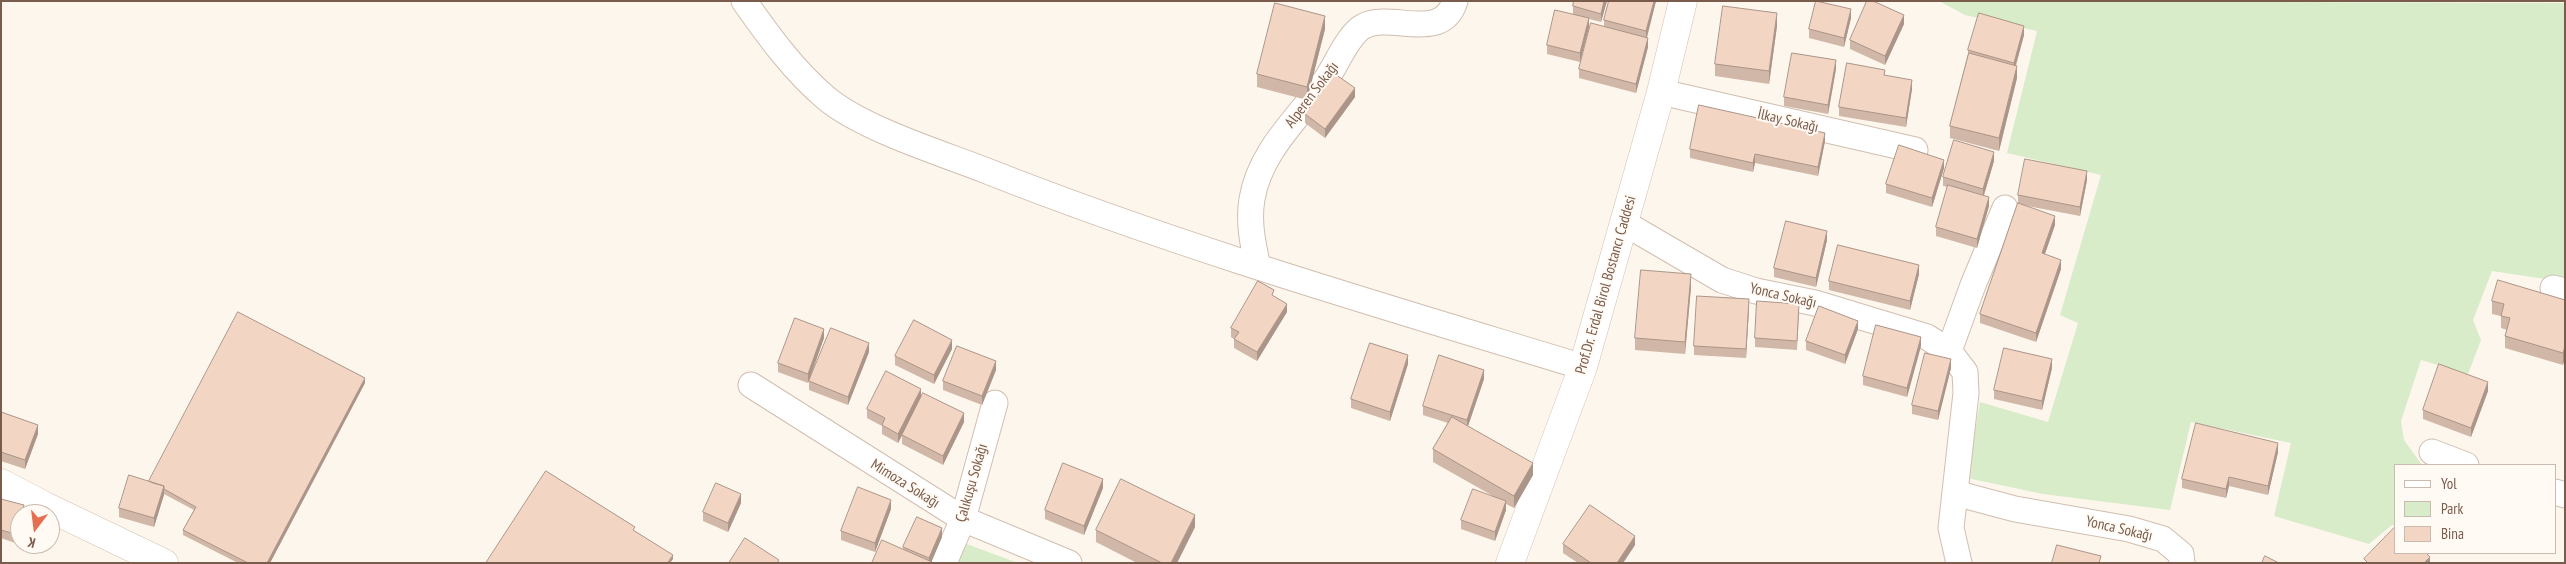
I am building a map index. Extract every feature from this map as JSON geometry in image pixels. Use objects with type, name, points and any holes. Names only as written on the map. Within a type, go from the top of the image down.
[{"type":"street","points":[[744,1],[772,40],[797,70],[827,98],[852,114],[892,133],[1041,193],[1258,267],[1583,367]]},
{"type":"street","name":"Alperen Sokağı","points":[[1258,267],[1251,233],[1251,217],[1252,199],[1258,179],[1268,155],[1281,135],[1320,89],[1355,34],[1364,26],[1376,23],[1422,25],[1437,22],[1449,13],[1455,1]]},
{"type":"street","name":"Prof.Dr. Erdal Birol Bostancı Caddesi","points":[[1510,563],[1583,367],[1661,92],[1683,1]]},
{"type":"street","name":"İlkay Sokağı","points":[[1661,92],[1915,150]]},
{"type":"street","points":[[1949,350],[1973,285],[2005,208]]},
{"type":"street","name":"Yonca Sokağı","points":[[1624,223],[1722,280],[1878,321],[1927,337],[1949,350],[1965,372],[1966,393],[1951,528],[1959,563]]},
{"type":"street","name":"Mimoza Sokağı","points":[[751,385],[963,519],[1069,563]]},
{"type":"street","name":"Çalıkuşu Sokağı","points":[[944,563],[963,519],[995,402]]},
{"type":"street","points":[[2432,452],[2463,464]]},
{"type":"street","points":[[1,483],[43,506],[164,563]]},
{"type":"street","name":"Yonca Sokağı","points":[[1956,493],[2015,509],[2129,529],[2163,540],[2181,554],[2182,563]]},
{"type":"green space","points":[[1939,1],[2565,3],[2565,282],[2492,271],[2473,320],[2481,340],[2468,374],[2421,360],[2401,421],[2404,440],[2421,464],[2394,464],[2394,526],[2392,525],[2369,544],[2274,516],[2291,443],[2191,422],[2170,510],[2043,494],[1967,478],[1980,402],[2048,422],[2078,323],[2060,315],[2101,175],[2007,153],[2037,31],[1965,15]]},
{"type":"green space","points":[[964,543],[1018,563],[955,563]]},
{"type":"building","points":[[1574,1],[1604,1],[1601,14],[1573,6]]},
{"type":"building","points":[[1609,1],[1654,1],[1646,31],[1604,20]]},
{"type":"building","points":[[1816,1],[1851,9],[1844,38],[1809,29]]},
{"type":"building","points":[[1867,1],[1873,1],[1904,15],[1885,56],[1850,40]]},
{"type":"building","points":[[1275,3],[1325,16],[1307,87],[1257,74]]},
{"type":"building","points":[[1723,6],[1777,13],[1769,71],[1715,64]]},
{"type":"building","points":[[1555,10],[1589,18],[1580,53],[1547,45]]},
{"type":"building","points":[[1979,13],[2024,26],[2014,63],[1968,50]]},
{"type":"building","points":[[1591,23],[1648,38],[1636,84],[1579,69]]},
{"type":"building","points":[[1792,53],[1836,60],[1828,105],[1784,97]]},
{"type":"building","points":[[1969,53],[2017,66],[1999,138],[1950,126]]},
{"type":"building","points":[[1847,63],[1885,70],[1884,75],[1912,80],[1906,118],[1839,107]]},
{"type":"building","points":[[1335,74],[1355,88],[1325,129],[1305,114]]},
{"type":"building","points":[[1699,105],[1825,133],[1818,167],[1755,154],[1753,163],[1690,149]]},
{"type":"building","points":[[1954,140],[1994,152],[1983,189],[1943,177]]},
{"type":"building","points":[[1899,145],[1944,160],[1932,198],[1886,184]]},
{"type":"building","points":[[2025,159],[2087,171],[2080,207],[2018,195]]},
{"type":"building","points":[[1948,185],[1989,197],[1977,239],[1936,227]]},
{"type":"building","points":[[2018,203],[2055,216],[2042,253],[2061,260],[2036,333],[1980,314]]},
{"type":"building","points":[[1786,221],[1827,231],[1816,278],[1774,268]]},
{"type":"building","points":[[1838,245],[1919,265],[1910,301],[1829,281]]},
{"type":"building","points":[[1641,270],[1691,274],[1685,342],[1635,338]]},
{"type":"building","points":[[2498,280],[2565,300],[2565,346],[2563,353],[2505,336],[2510,318],[2501,316],[2504,304],[2492,301]]},
{"type":"building","points":[[1258,281],[1274,290],[1272,295],[1287,304],[1257,352],[1234,339],[1239,332],[1231,328]]},
{"type":"building","points":[[1697,296],[1749,299],[1746,349],[1694,346]]},
{"type":"building","points":[[1757,301],[1799,304],[1797,341],[1755,338]]},
{"type":"building","points":[[1819,306],[1858,321],[1845,355],[1806,341]]},
{"type":"building","points":[[238,312],[365,378],[267,563],[248,563],[183,530],[196,507],[164,489],[164,486],[149,481]]},
{"type":"building","points":[[795,318],[824,329],[808,374],[778,363]]},
{"type":"building","points":[[914,320],[952,340],[934,375],[895,356]]},
{"type":"building","points":[[1876,325],[1921,337],[1907,388],[1863,376]]},
{"type":"building","points":[[831,328],[869,343],[848,397],[809,381]]},
{"type":"building","points":[[1370,343],[1408,355],[1390,412],[1351,399]]},
{"type":"building","points":[[957,346],[996,361],[982,396],[943,381]]},
{"type":"building","points":[[2004,348],[2052,359],[2042,401],[1994,390]]},
{"type":"building","points":[[1925,353],[1951,359],[1938,411],[1912,405]]},
{"type":"building","points":[[1439,355],[1484,370],[1467,420],[1423,406]]},
{"type":"building","points":[[2439,364],[2488,382],[2471,428],[2423,410]]},
{"type":"building","points":[[886,371],[921,389],[898,434],[882,425],[885,418],[867,409]]},
{"type":"building","points":[[923,393],[964,413],[943,456],[902,435]]},
{"type":"building","points":[[1,412],[38,425],[25,460],[1,452]]},
{"type":"building","points":[[1452,417],[1533,463],[1514,496],[1433,449]]},
{"type":"building","points":[[2196,423],[2278,443],[2268,486],[2229,477],[2226,489],[2182,479]]},
{"type":"building","points":[[1063,463],[1103,479],[1084,526],[1045,510]]},
{"type":"building","points":[[546,471],[635,527],[633,530],[673,555],[669,563],[486,563]]},
{"type":"building","points":[[129,475],[164,486],[154,518],[119,508]]},
{"type":"building","points":[[1121,479],[1195,515],[1171,563],[1162,563],[1096,530]]},
{"type":"building","points":[[716,483],[741,494],[728,523],[703,512]]},
{"type":"building","points":[[858,487],[891,500],[875,543],[841,531]]},
{"type":"building","points":[[1473,489],[1506,501],[1495,532],[1461,520]]},
{"type":"building","points":[[1,499],[20,504],[10,504],[10,533],[1,530]]},
{"type":"building","points":[[1590,505],[1635,536],[1617,563],[1591,563],[1563,544]]},
{"type":"building","points":[[917,517],[942,528],[929,558],[903,547]]},
{"type":"building","points":[[2394,528],[2394,554],[2427,554],[2430,557],[2424,563],[2368,563],[2364,559]]},
{"type":"building","points":[[745,538],[779,560],[777,563],[729,563]]},
{"type":"building","points":[[882,540],[932,562],[932,563],[872,563]]},
{"type":"building","points":[[2057,545],[2101,556],[2099,563],[2052,563]]},
{"type":"building","points":[[2265,556],[2279,563],[2262,563]]}]
